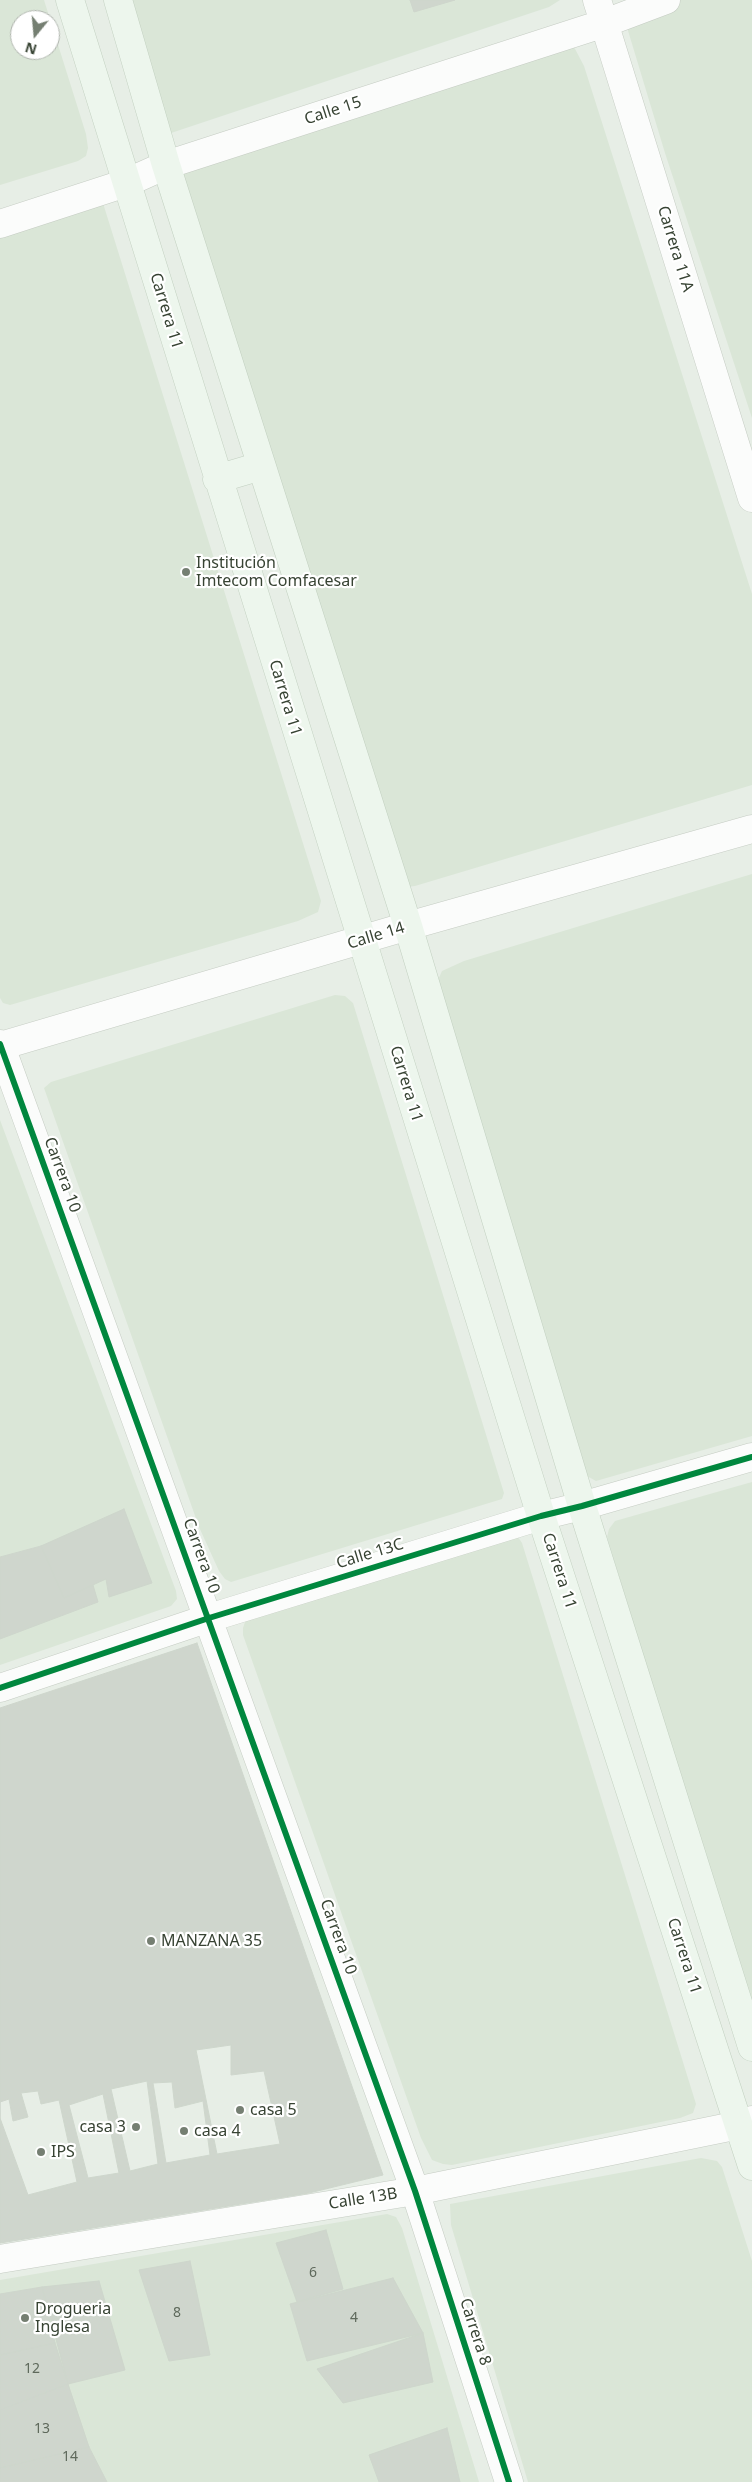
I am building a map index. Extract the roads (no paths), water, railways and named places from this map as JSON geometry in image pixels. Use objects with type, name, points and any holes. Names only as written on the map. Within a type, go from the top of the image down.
[{"type":"main road","name":"Carrera 11","points":[[70,0],[217,479],[542,1516],[745,2123],[752,2166]]},
{"type":"main road","points":[[118,0],[166,165],[408,926],[582,1506],[752,2046]]},
{"type":"main road","points":[[217,479],[261,466]]},
{"type":"street","name":"Calle 15","points":[[0,224],[126,183],[166,165],[601,12],[666,0]]},
{"type":"street","name":"Carrera 11A","points":[[601,12],[752,498]]},
{"type":"street","name":"Calle 14","points":[[0,1045],[408,926],[752,829]]},
{"type":"street","name":"Carrera 10","points":[[0,1045],[415,2191]]},
{"type":"street","name":"Calle 13C","points":[[0,1688],[209,1618],[542,1516],[752,1457]]},
{"type":"street","name":"Calle 13B","points":[[0,2259],[415,2191],[745,2123]]},
{"type":"street","name":"Carrera 8","points":[[415,2191],[509,2482]]},
{"type":"place","name":"Institución Imtecom Comfacesar","points":[[186,572]]},
{"type":"place","name":"MANZANA 35","points":[[151,1941]]},
{"type":"place","name":"casa 5","points":[[240,2110]]},
{"type":"place","name":"casa 3","points":[[136,2127]]},
{"type":"place","name":"casa 4","points":[[184,2131]]},
{"type":"place","name":"IPS","points":[[41,2152]]},
{"type":"place","name":"Drogueria Inglesa","points":[[25,2318]]}]
